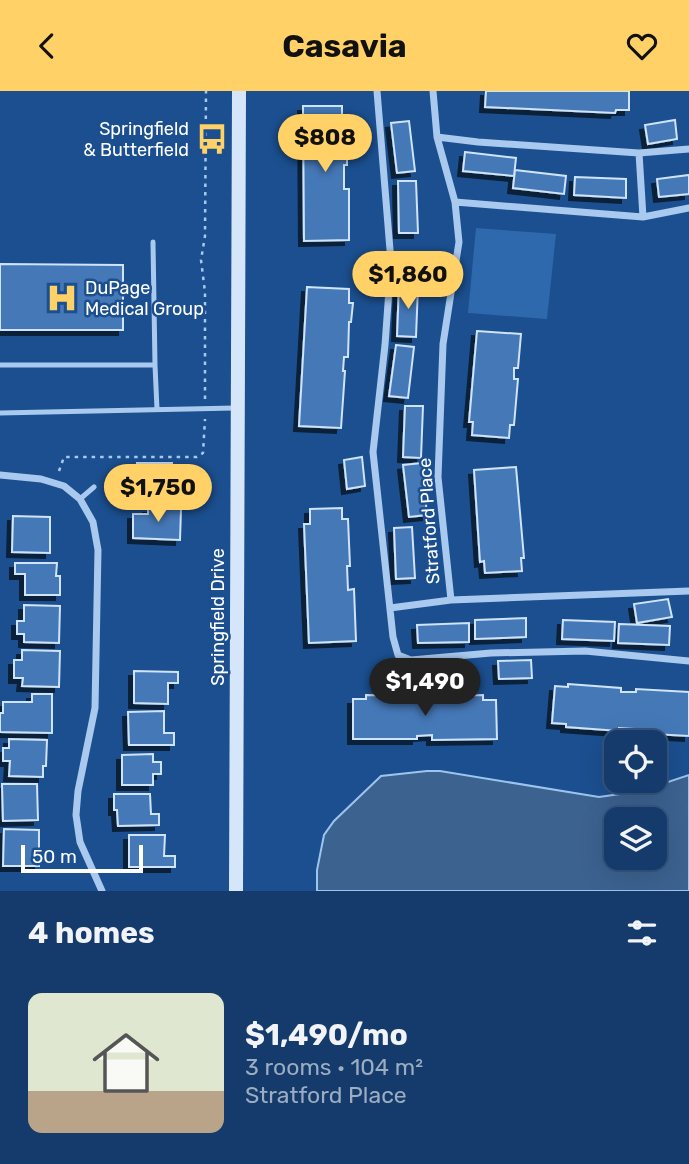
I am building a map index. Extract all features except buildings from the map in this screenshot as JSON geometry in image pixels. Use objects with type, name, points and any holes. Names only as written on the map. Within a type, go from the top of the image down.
[{"type":"street","name":"Springfield Drive","points":[[236,891],[239,91]]},
{"type":"street","points":[[377,91],[391,262],[386,345],[373,452],[393,637],[398,655],[411,660],[491,653],[585,651],[689,661]]},
{"type":"street","name":"Stratford Place","points":[[433,91],[437,137],[455,202],[458,242],[443,344],[438,477],[451,600],[689,591]]},
{"type":"street","points":[[437,137],[639,153],[689,149]]},
{"type":"street","points":[[639,153],[643,217]]},
{"type":"street","points":[[455,202],[643,217],[689,208]]},
{"type":"street","points":[[391,262],[455,265]]},
{"type":"street","points":[[0,475],[41,478],[64,486],[80,499],[93,522],[98,550],[95,708],[78,791],[76,815],[80,842],[103,891]]},
{"type":"street","points":[[390,608],[451,600]]},
{"type":"lane","points":[[153,241],[157,409]]},
{"type":"lane","points":[[0,365],[155,365]]},
{"type":"lane","points":[[0,413],[238,408]]},
{"type":"lane","points":[[80,499],[94,487]]},
{"type":"path","points":[[205,395],[205,292],[201,253],[205,236],[206,91]]},
{"type":"path","points":[[54,483],[64,457],[197,457],[203,453],[205,420]]},
{"type":"shaded area","points":[[476,228],[556,234],[547,319],[468,313]]},
{"type":"shaded area","points":[[440,771],[599,797],[627,793],[667,793],[667,782],[689,775],[689,891],[317,891],[317,870],[324,835],[334,821],[381,776]]},
{"type":"place","name":"Springfield & Butterfield","points":[[212,139]]},
{"type":"place","name":"DuPage Medical Group","points":[[62,298]]}]
